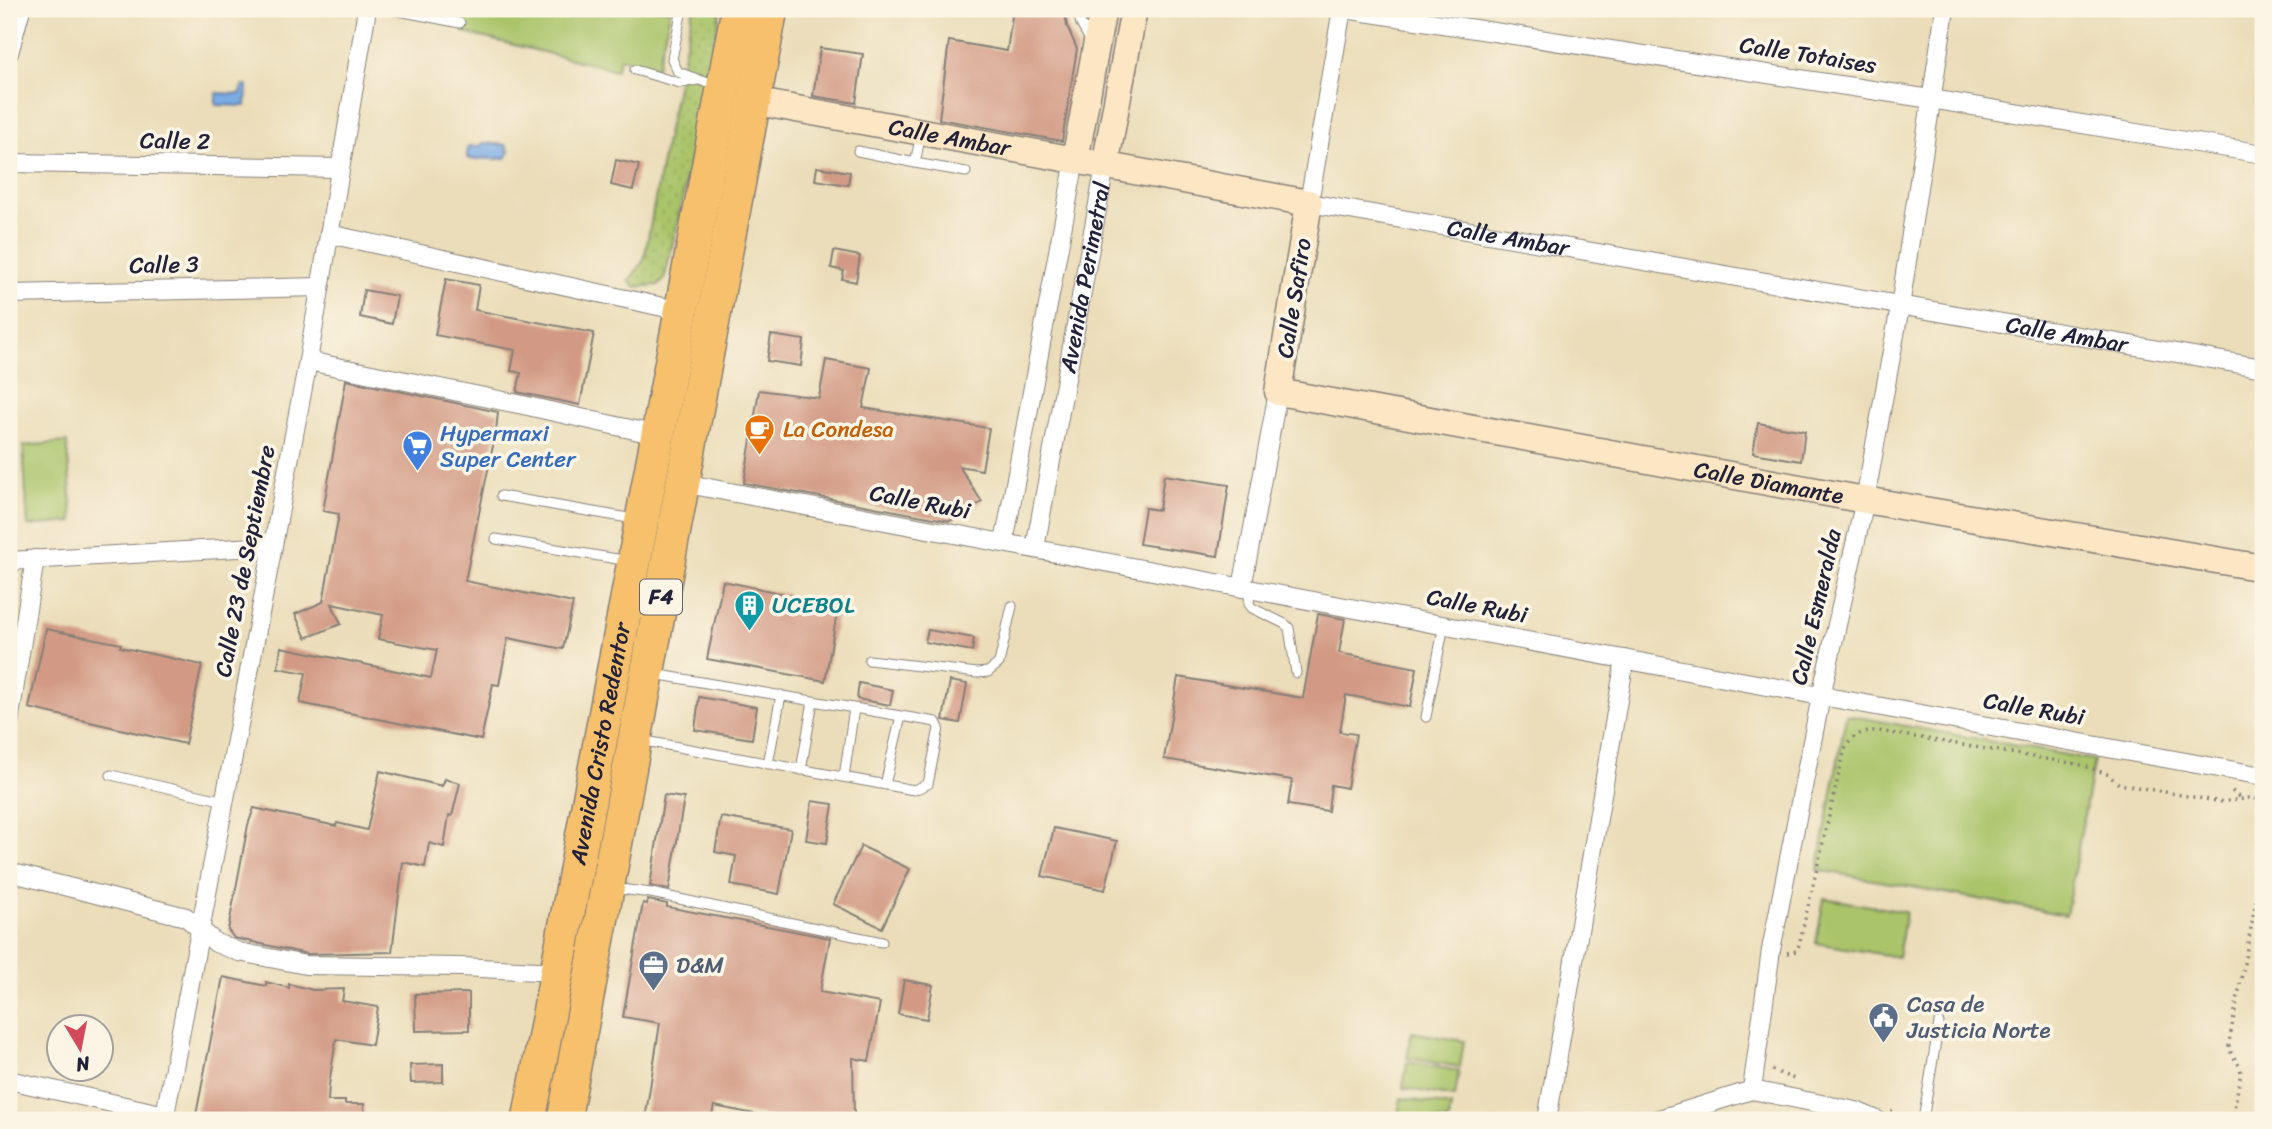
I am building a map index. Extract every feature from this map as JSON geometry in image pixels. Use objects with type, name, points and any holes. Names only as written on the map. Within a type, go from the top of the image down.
[{"type":"highway","name":"Avenida Cristo Redentor","points":[[528,1120],[681,311],[716,82],[738,9]]},
{"type":"highway","name":"Avenida Cristo Redentor","points":[[564,1120],[771,9]]},
{"type":"street","points":[[9,53],[21,9]]},
{"type":"street","name":"Calle 23 de Septiembre","points":[[165,1117],[308,361],[367,9]]},
{"type":"street","name":"Avenida Cristo Redentor","points":[[716,82],[727,9]]},
{"type":"street","name":"Avenida Cristo Redentor","points":[[755,90],[782,26],[785,9]]},
{"type":"street","name":"Avenida Perimetral","points":[[1004,543],[1103,9]]},
{"type":"street","name":"Avenida Perimetral","points":[[1035,548],[1135,9]]},
{"type":"street","name":"Calle Totaises","points":[[1343,9],[1931,99],[2263,154]]},
{"type":"street","name":"Calle Safiro","points":[[1246,588],[1343,9]]},
{"type":"street","name":"Calle Esmeralda","points":[[1752,1090],[1771,950],[1821,696],[1865,500],[1900,307],[1945,9]]},
{"type":"street","name":"Calle Ambar","points":[[755,90],[921,132],[1105,166],[1900,307],[2263,368]]},
{"type":"street","name":"Calle 2","points":[[9,163],[340,168]]},
{"type":"street","points":[[329,234],[681,311]]},
{"type":"street","name":"Calle 3","points":[[9,294],[320,287]]},
{"type":"street","points":[[308,361],[657,435]]},
{"type":"street","name":"Calle Diamante","points":[[1278,392],[1865,500],[2263,568]]},
{"type":"street","name":"Calle Rubi","points":[[682,483],[2263,776]]},
{"type":"street","points":[[9,561],[272,546]]},
{"type":"street","points":[[9,722],[35,559]]},
{"type":"street","points":[[1548,1120],[1625,659]]},
{"type":"street","points":[[9,872],[186,917],[216,943],[239,952],[306,965],[462,967],[556,972]]},
{"type":"street","points":[[9,1080],[165,1117]]},
{"type":"street","points":[[1656,1120],[1752,1090],[1882,1115]]},
{"type":"lane","points":[[389,9],[460,23]]},
{"type":"lane","points":[[682,9],[672,59],[678,72],[716,82]]},
{"type":"lane","points":[[1077,9],[1081,24],[1096,50]]},
{"type":"lane","points":[[635,70],[680,83],[716,82]]},
{"type":"lane","points":[[915,163],[921,132]]},
{"type":"lane","points":[[858,151],[966,172]]},
{"type":"lane","points":[[501,496],[641,520]]},
{"type":"lane","points":[[496,539],[633,562]]},
{"type":"lane","points":[[1246,588],[1252,608],[1289,628],[1296,674]]},
{"type":"lane","points":[[869,660],[988,672],[999,663],[1012,606]]},
{"type":"lane","points":[[1426,717],[1444,625]]},
{"type":"lane","points":[[635,739],[914,790],[928,784],[938,724],[936,722],[647,673]]},
{"type":"lane","points":[[768,764],[781,695]]},
{"type":"lane","points":[[802,770],[813,701]]},
{"type":"lane","points":[[844,778],[854,708]]},
{"type":"lane","points":[[885,785],[901,716]]},
{"type":"lane","points":[[111,775],[225,802]]},
{"type":"lane","points":[[608,887],[651,893],[882,942]]},
{"type":"lane","points":[[1923,1120],[1939,1023]]},
{"type":"lane","points":[[2262,1120],[2263,1114]]},
{"type":"path","points":[[1785,952],[1796,951],[1799,945],[1844,752],[1850,741],[1861,732],[1879,731],[2082,765],[2107,774],[2119,784],[2222,803],[2249,798],[2263,800]]},
{"type":"path","points":[[2107,774],[2116,772]]},
{"type":"path","points":[[2232,791],[2241,799]]},
{"type":"path","points":[[2232,1120],[2241,1072],[2240,1065],[2229,1051],[2229,1042],[2263,873]]},
{"type":"path","points":[[1770,1067],[1777,1073],[1794,1079]]},
{"type":"path","points":[[1882,1115],[1911,1120]]},
{"type":"green space","points":[[419,9],[671,9],[657,67],[620,58],[616,70],[465,33],[463,20]]},
{"type":"green space","points":[[693,9],[721,9],[664,280],[658,285],[636,287],[629,281],[644,260]]},
{"type":"green space","points":[[67,442],[73,522],[28,526],[23,446]]},
{"type":"green space","points":[[1846,715],[2094,760],[2066,915],[1818,870]]},
{"type":"green space","points":[[1824,898],[1906,912],[1898,957],[1816,943]]},
{"type":"green space","points":[[1412,1032],[1464,1041],[1460,1067],[1407,1058]]},
{"type":"green space","points":[[1407,1062],[1459,1071],[1455,1097],[1403,1088]]},
{"type":"green space","points":[[1401,1098],[1451,1106],[1449,1120],[1397,1120]]},
{"type":"water","points":[[242,86],[247,86],[246,106],[216,105],[216,93],[241,94]]},
{"type":"water","points":[[484,143],[506,145],[509,152],[507,157],[475,160],[467,158],[468,146]]},
{"type":"building","points":[[1013,9],[1064,9],[1067,26],[1077,49],[1062,141],[939,119],[949,41],[1007,51]]},
{"type":"building","points":[[820,48],[863,54],[856,103],[813,96]]},
{"type":"building","points":[[616,160],[639,165],[633,190],[611,185]]},
{"type":"building","points":[[817,167],[850,172],[848,185],[815,180]]},
{"type":"building","points":[[834,251],[860,256],[856,282],[842,279],[844,271],[831,268]]},
{"type":"building","points":[[446,279],[479,285],[475,310],[594,333],[580,405],[517,392],[521,373],[511,371],[515,350],[435,335]]},
{"type":"building","points":[[364,290],[397,296],[392,324],[360,317]]},
{"type":"building","points":[[771,335],[804,340],[801,366],[767,361]]},
{"type":"building","points":[[826,360],[871,368],[863,408],[989,428],[982,470],[959,466],[982,502],[950,521],[744,483],[759,390],[819,398]]},
{"type":"building","points":[[346,380],[498,412],[465,581],[573,603],[563,649],[508,638],[499,685],[493,684],[481,740],[300,703],[306,673],[278,668],[281,647],[431,678],[437,650],[378,639],[383,615],[332,604],[341,624],[306,638],[295,614],[323,602],[339,514],[323,511]]},
{"type":"building","points":[[1758,423],[1805,431],[1801,461],[1753,453]]},
{"type":"building","points":[[1164,475],[1229,485],[1218,556],[1139,544],[1145,508],[1159,510]]},
{"type":"building","name":"UCEBOL","points":[[723,581],[794,596],[791,605],[837,613],[825,681],[707,659]]},
{"type":"building","points":[[1318,614],[1345,619],[1339,653],[1417,668],[1410,707],[1346,695],[1340,732],[1356,734],[1347,788],[1331,785],[1328,811],[1288,805],[1292,780],[1164,759],[1178,677],[1303,698]]},
{"type":"building","points":[[46,629],[121,644],[120,647],[202,665],[185,744],[29,708]]},
{"type":"building","points":[[928,630],[974,638],[972,651],[925,642]]},
{"type":"building","points":[[950,681],[967,684],[960,723],[943,720]]},
{"type":"building","points":[[859,683],[893,690],[890,705],[857,699]]},
{"type":"building","points":[[699,697],[757,707],[752,739],[695,730]]},
{"type":"building","points":[[380,771],[442,786],[445,779],[460,783],[452,816],[449,815],[444,847],[429,843],[425,867],[403,862],[392,952],[307,954],[234,938],[228,930],[248,825],[254,808],[367,830]]},
{"type":"building","points":[[664,795],[684,798],[669,890],[650,886]]},
{"type":"building","points":[[812,801],[833,804],[827,843],[806,840]]},
{"type":"building","points":[[721,817],[791,829],[779,894],[731,885],[736,856],[715,852]]},
{"type":"building","points":[[1054,828],[1117,841],[1105,890],[1042,876]]},
{"type":"building","points":[[861,846],[910,869],[882,928],[833,904]]},
{"type":"building","points":[[648,900],[667,904],[667,907],[830,938],[820,992],[880,1003],[869,1061],[853,1058],[854,1120],[784,1120],[714,1106],[711,1120],[645,1120],[660,1023],[623,1017],[643,903],[647,904]]},
{"type":"building","points":[[223,977],[266,986],[266,982],[289,988],[289,984],[313,990],[344,989],[342,1001],[378,1007],[372,1045],[336,1039],[329,1085],[328,1101],[364,1104],[365,1120],[195,1120]]},
{"type":"building","points":[[904,980],[933,985],[927,1019],[898,1014]]},
{"type":"building","points":[[469,993],[469,1030],[416,1031],[415,994]]},
{"type":"building","points":[[443,1064],[443,1082],[411,1083],[410,1065]]},
{"type":"place","name":"La Condesa","points":[[760,456]]},
{"type":"place","name":"Hypermaxi Super Center","points":[[417,473]]},
{"type":"place","name":"UCEBOL","points":[[749,632]]},
{"type":"place","name":"D&M","points":[[653,992]]},
{"type":"place","name":"Casa de Justicia Norte","points":[[1884,1044]]}]
